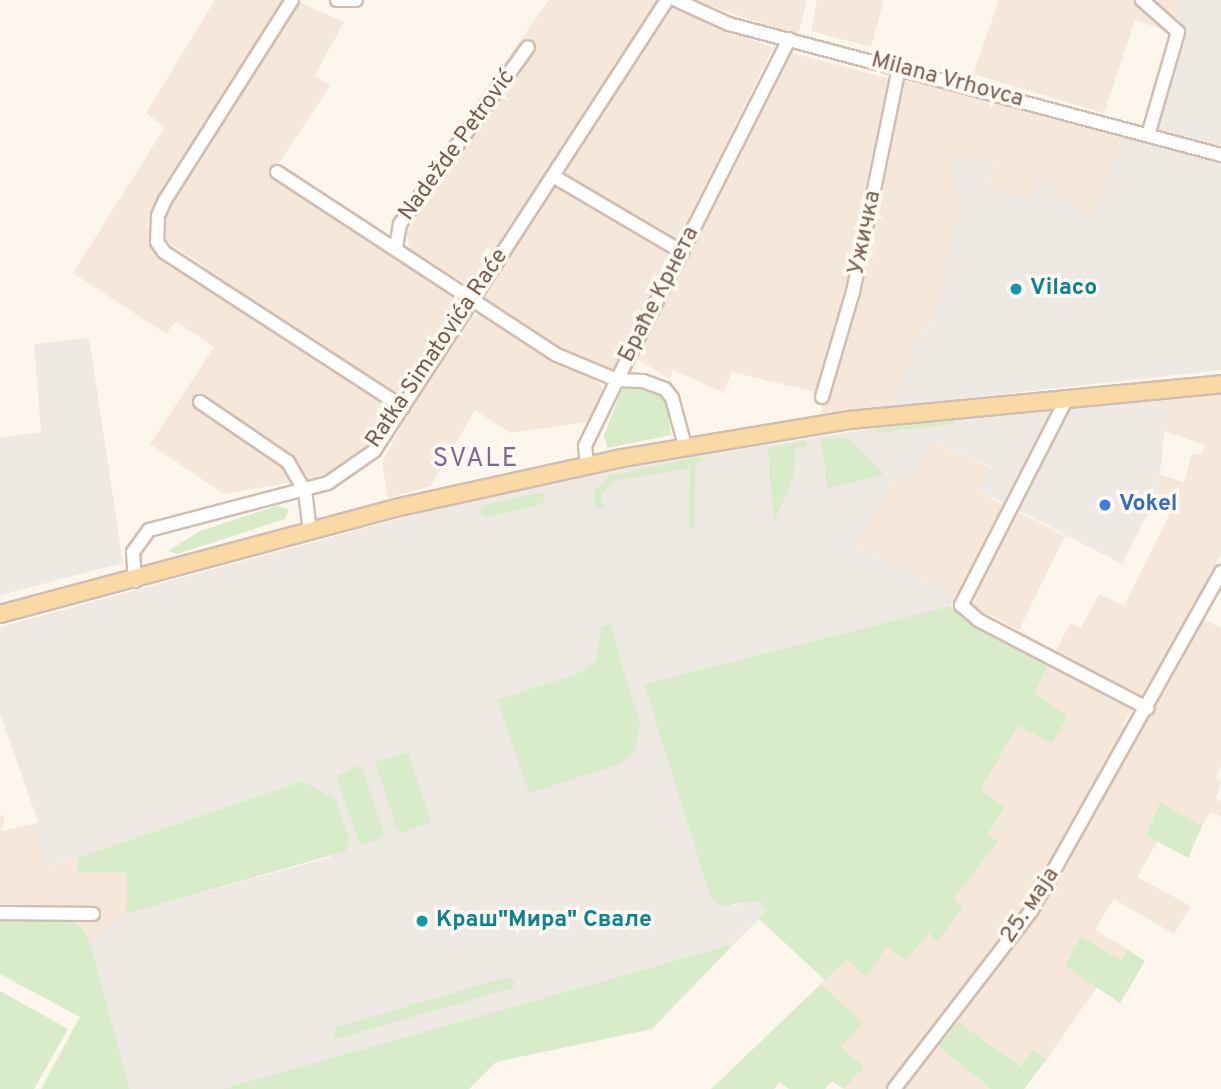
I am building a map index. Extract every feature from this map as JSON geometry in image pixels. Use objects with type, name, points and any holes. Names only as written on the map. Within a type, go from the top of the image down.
[{"type":"main road","points":[[0,614],[135,581],[310,530],[587,465],[685,446],[862,418],[1221,384]]},
{"type":"street","points":[[292,0],[165,200],[158,215],[157,242],[173,258],[403,407]]},
{"type":"street","points":[[337,0],[356,0]]},
{"type":"street","name":"Ratka Simatovića Raće","points":[[135,581],[133,551],[149,530],[305,491],[336,478],[374,451],[667,0]]},
{"type":"street","name":"Milana Vrhovca","points":[[676,0],[729,24],[1221,155]]},
{"type":"street","points":[[1142,0],[1178,32],[1147,135]]},
{"type":"street","name":"Браће Крнета","points":[[277,172],[396,247],[402,256],[556,355],[617,380],[789,39]]},
{"type":"street","name":"Nadežde Petrović","points":[[396,247],[400,224],[528,47]]},
{"type":"street","name":"Ужичка","points":[[822,397],[853,292],[899,68]]},
{"type":"street","points":[[553,176],[682,252]]},
{"type":"street","points":[[587,465],[585,446],[617,380],[643,381],[665,389],[673,398],[685,446]]},
{"type":"street","points":[[1068,397],[961,605],[978,620],[1147,708]]},
{"type":"street","points":[[200,402],[288,461],[305,491],[310,530]]},
{"type":"street","name":"25. маја","points":[[894,1089],[1031,911],[1221,572]]},
{"type":"street","points":[[0,913],[93,914]]},
{"type":"shaded area","points":[[215,0],[284,0],[146,226],[160,250],[397,407],[366,449],[339,467],[319,477],[224,494],[150,444],[214,347],[176,321],[166,334],[73,273],[165,127],[146,113]]},
{"type":"shaded area","points":[[549,0],[665,0],[480,279],[465,283],[410,249],[406,234],[451,164],[438,156]]},
{"type":"shaded area","points":[[694,0],[807,0],[798,36]]},
{"type":"shaded area","points":[[817,0],[884,0],[871,47],[811,31]]},
{"type":"shaded area","points":[[999,0],[1182,0],[1178,19],[1173,17],[1168,31],[1135,20],[1104,113],[973,74]]},
{"type":"shaded area","points":[[1182,0],[1221,0],[1221,146],[1157,130],[1184,32],[1178,19]]},
{"type":"shaded area","points":[[300,2],[344,22],[315,75],[330,86],[273,172],[462,299],[452,327],[407,389],[390,393],[165,240],[160,220]]},
{"type":"shaded area","points":[[672,3],[773,48],[611,377],[484,302],[481,288]]},
{"type":"shaded area","points":[[785,51],[895,80],[867,218],[831,351],[816,392],[732,372],[723,392],[673,370],[669,379],[636,358]]},
{"type":"shaded area","points":[[906,72],[1123,134],[1093,222],[1037,177],[1032,200],[988,188],[995,162],[951,157],[959,210],[932,323],[917,341],[894,406],[820,414],[858,304]]},
{"type":"shaded area","points":[[1123,134],[1221,161],[1221,370],[894,406],[917,341],[932,323],[959,210],[951,157],[995,161],[988,188],[1032,199],[1036,176],[1093,221]]},
{"type":"shaded area","points":[[481,314],[602,385],[602,392],[587,422],[510,433],[475,410],[431,486],[388,498],[382,463],[396,435],[469,316]]},
{"type":"shaded area","points":[[89,338],[123,563],[0,595],[0,438],[41,432],[34,344]]},
{"type":"shaded area","points":[[1221,393],[1221,554],[1178,636],[1120,729],[1164,691],[1203,619],[1221,628],[1221,766],[1216,778],[1221,782],[1216,798],[1221,802],[1221,817],[1210,812],[1202,826],[1160,802],[1146,834],[1158,841],[1137,877],[1191,906],[1174,934],[1114,899],[1095,930],[1127,949],[1121,960],[1082,936],[1065,966],[1097,987],[1046,1060],[1033,1050],[1022,1066],[957,1022],[938,1046],[991,1089],[844,1089],[864,1067],[840,1048],[863,1023],[821,984],[847,960],[929,932],[938,941],[963,907],[953,900],[998,841],[988,834],[1005,808],[979,790],[1018,726],[1053,743],[1034,694],[1070,623],[1081,628],[1099,594],[1124,606],[1172,510],[1157,496],[1160,475],[1184,482],[1192,454],[1203,455],[1204,445],[1165,431],[1169,398]]},
{"type":"shaded area","points":[[1169,398],[1157,496],[1122,564],[977,489],[992,467],[933,442],[911,482],[897,477],[856,545],[956,597],[950,606],[644,684],[732,906],[760,900],[767,910],[734,944],[222,1089],[130,1089],[90,942],[126,914],[331,857],[303,781],[47,867],[33,824],[38,822],[0,713],[0,627],[450,505],[593,472],[934,419]]},
{"type":"shaded area","points":[[933,442],[992,468],[977,489],[1004,505],[956,597],[856,545],[897,477],[911,481]]},
{"type":"shaded area","points":[[1014,510],[1065,536],[1019,630],[972,606],[966,595]]},
{"type":"shaded area","points":[[0,814],[5,818],[1,831],[33,824],[47,867],[78,857],[78,872],[128,873],[126,914],[90,942],[82,927],[63,917],[0,921]]},
{"type":"green space","points":[[631,385],[660,392],[666,401],[671,435],[607,448],[604,435],[622,390]]},
{"type":"green space","points":[[954,417],[953,424],[877,433],[874,430]]},
{"type":"green space","points":[[849,438],[884,475],[828,488],[820,439]]},
{"type":"green space","points":[[807,440],[807,446],[795,448],[794,477],[774,522],[768,448]]},
{"type":"green space","points":[[697,457],[710,458],[696,463],[694,527],[689,527],[690,468],[613,481],[601,497],[605,508],[595,509],[594,492],[607,476]]},
{"type":"green space","points":[[537,493],[544,494],[543,504],[488,517],[479,512],[485,505]]},
{"type":"green space","points":[[276,506],[289,509],[285,519],[177,554],[168,551],[200,531]]},
{"type":"green space","points":[[950,606],[1051,660],[1034,694],[1068,716],[1052,743],[1018,726],[980,790],[1005,807],[988,834],[998,841],[954,899],[963,907],[938,942],[929,933],[906,960],[887,947],[866,977],[847,960],[825,980],[758,918],[767,910],[760,901],[720,906],[710,895],[644,684]]},
{"type":"green space","points":[[610,624],[640,724],[635,750],[620,764],[529,793],[497,700],[577,674],[596,661],[601,626]]},
{"type":"green space","points":[[408,752],[431,822],[402,833],[397,829],[375,762]]},
{"type":"green space","points":[[361,765],[385,837],[365,845],[359,842],[336,776]]},
{"type":"green space","points":[[303,781],[335,799],[350,839],[346,851],[126,914],[127,873],[78,872],[78,857]]},
{"type":"green space","points":[[1160,802],[1202,826],[1188,858],[1146,835]]},
{"type":"green space","points":[[63,917],[82,927],[90,942],[130,1089],[41,1089],[80,1017],[0,974],[0,921]]},
{"type":"green space","points":[[1081,936],[1121,960],[1127,949],[1145,961],[1120,1003],[1065,966]]},
{"type":"green space","points":[[734,944],[652,1029],[496,1062],[469,1089],[222,1089]]},
{"type":"green space","points":[[507,977],[515,981],[513,988],[332,1040],[337,1027]]},
{"type":"green space","points":[[821,984],[863,1023],[841,1047],[864,1067],[844,1089],[832,1081],[825,1089],[789,1089],[779,1082],[774,1089],[711,1089]]},
{"type":"green space","points":[[0,991],[68,1029],[34,1089],[0,1089]]},
{"type":"green space","points":[[958,1022],[1021,1066],[1033,1050],[1046,1060],[1024,1089],[991,1089],[938,1046]]},
{"type":"place","name":"Vilaco","points":[[1016,289]]},
{"type":"place","name":"Vokel","points":[[1105,505]]},
{"type":"place","name":"Краш\"Мира\" Свале","points":[[422,921]]},
{"type":"district","name":"SVALE","points":[[476,460]]}]
